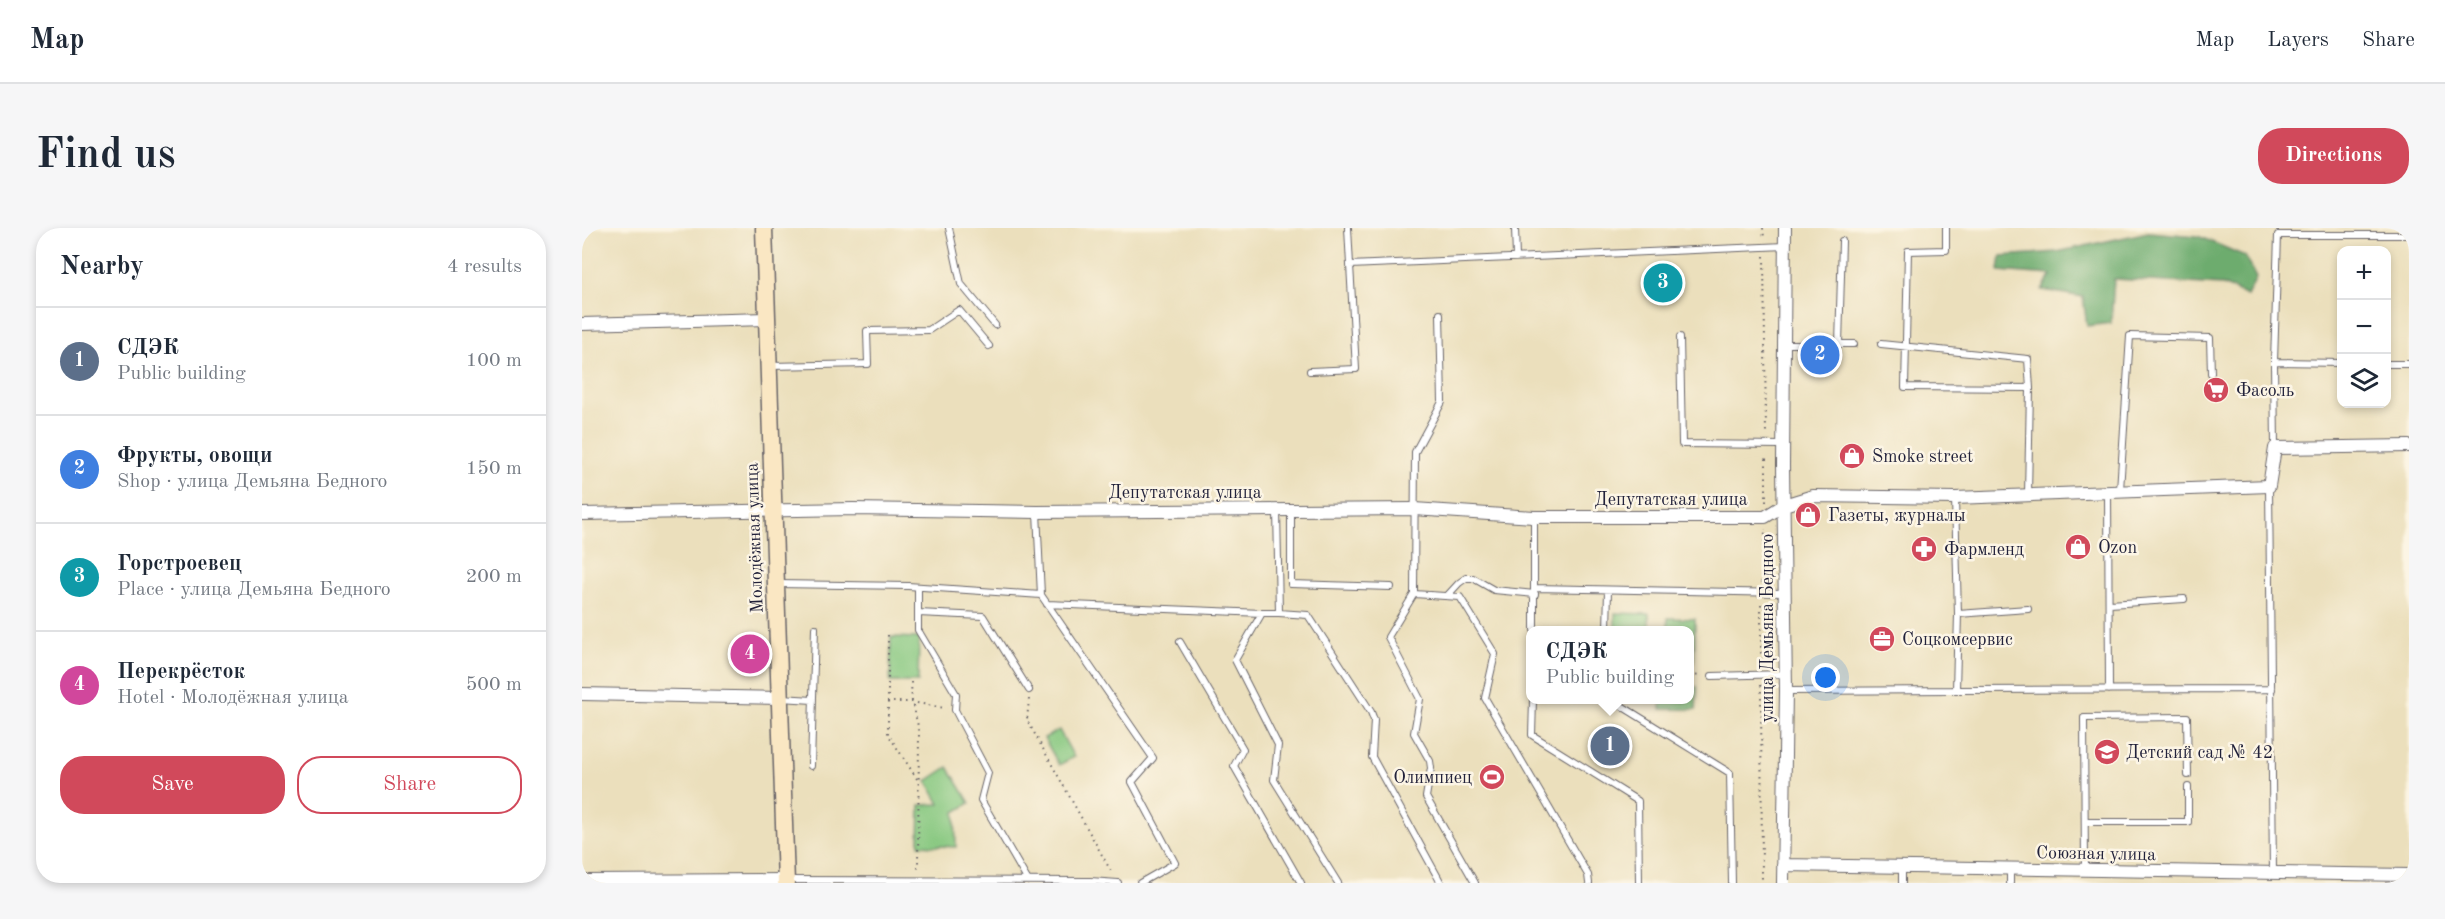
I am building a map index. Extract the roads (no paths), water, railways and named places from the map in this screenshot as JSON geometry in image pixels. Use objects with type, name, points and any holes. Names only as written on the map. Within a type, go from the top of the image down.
[{"type":"street","name":"Молодёжная улица","points":[[764,228],[786,882]]},
{"type":"street","name":"улица Демьяна Бедного","points":[[1783,883],[1786,691],[1785,228]]},
{"type":"street","points":[[582,324],[767,319]]},
{"type":"street","points":[[2269,486],[2275,448],[2409,446]]},
{"type":"street","name":"Депутатская улица","points":[[582,514],[853,509],[1037,512],[1414,509],[1534,517],[1766,517],[1784,505],[1813,496],[1955,498],[2114,490],[2269,486]]},
{"type":"street","points":[[582,694],[780,698]]},
{"type":"street","name":"Союзная улица","points":[[1783,865],[2409,875]]},
{"type":"street","points":[[582,881],[786,882]]},
{"type":"lane","points":[[949,228],[962,284],[994,325]]},
{"type":"lane","points":[[1310,371],[1356,369],[1348,228]]},
{"type":"lane","points":[[1515,228],[1516,258]]},
{"type":"lane","points":[[1946,228],[1946,250],[1908,251],[1905,387],[2030,388]]},
{"type":"lane","points":[[2275,448],[2274,362],[2278,235],[2319,232],[2409,235]]},
{"type":"lane","points":[[1839,344],[1842,241]]},
{"type":"lane","points":[[1350,265],[1785,246]]},
{"type":"lane","points":[[769,366],[868,364],[867,331],[929,330],[958,310],[989,346]]},
{"type":"lane","points":[[1440,314],[1442,402],[1415,452],[1414,594],[1389,637],[1420,699],[1414,733],[1430,761],[1426,797],[1475,883]]},
{"type":"lane","points":[[2109,690],[2114,490],[2130,336],[2210,338],[2211,373]]},
{"type":"lane","points":[[1680,337],[1682,444],[1784,445]]},
{"type":"lane","points":[[1784,344],[1854,344]]},
{"type":"lane","points":[[1881,344],[2028,359],[2030,388],[2028,495]]},
{"type":"lane","points":[[2274,362],[2337,363]]},
{"type":"lane","points":[[2391,364],[2409,364]]},
{"type":"lane","points":[[2269,486],[2273,874]]},
{"type":"lane","points":[[1955,498],[1958,614],[1956,690]]},
{"type":"lane","points":[[1277,510],[1279,613]]},
{"type":"lane","points":[[1291,510],[1292,584],[1391,587]]},
{"type":"lane","points":[[1037,512],[1041,595],[1153,758],[1132,782],[1175,863],[1140,883]]},
{"type":"lane","points":[[1534,517],[1534,626]]},
{"type":"lane","points":[[1447,596],[1466,578],[1473,578],[1494,591],[1785,593]]},
{"type":"lane","points":[[775,584],[908,586],[1041,595]]},
{"type":"lane","points":[[918,588],[918,630],[956,694],[955,710],[988,773],[981,800],[1028,881]]},
{"type":"lane","points":[[1607,626],[1608,590]]},
{"type":"lane","points":[[1414,594],[1460,597],[1495,654],[1485,698],[1588,875],[1588,883]]},
{"type":"lane","points":[[2110,604],[2184,599]]},
{"type":"lane","points":[[1047,604],[1308,615],[1371,712],[1374,720],[1372,758],[1441,883]]},
{"type":"lane","points":[[1958,614],[2028,609]]},
{"type":"lane","points":[[918,613],[983,616],[1029,690]]},
{"type":"lane","points":[[1262,613],[1235,660],[1278,745],[1274,780],[1338,883]]},
{"type":"lane","points":[[811,766],[815,628]]},
{"type":"lane","points":[[1180,642],[1243,749],[1234,766],[1301,883]]},
{"type":"lane","points":[[1713,676],[1786,675]]},
{"type":"lane","points":[[1786,691],[2272,689]]},
{"type":"lane","points":[[780,698],[813,700]]},
{"type":"lane","points":[[1533,704],[1532,735],[1638,801],[1639,883]]},
{"type":"lane","points":[[1620,704],[1730,773],[1732,883]]},
{"type":"lane","points":[[2085,871],[2084,718],[2187,717],[2188,775]]},
{"type":"lane","points":[[2085,822],[2188,822],[2188,787]]},
{"type":"lane","points":[[1902,867],[1902,883]]},
{"type":"lane","points":[[2010,869],[2010,883]]},
{"type":"lane","points":[[786,882],[918,880],[1118,883]]},
{"type":"place","name":"Горстроевец","points":[[1663,283]]},
{"type":"place","name":"Фрукты, овощи","points":[[1820,355]]},
{"type":"place","name":"Фасоль","points":[[2216,390]]},
{"type":"place","name":"Smoke street","points":[[1852,456]]},
{"type":"place","name":"Газеты, журналы","points":[[1808,515]]},
{"type":"place","name":"Ozon","points":[[2078,547]]},
{"type":"place","name":"Фармленд","points":[[1924,549]]},
{"type":"place","name":"Соцкомсервис","points":[[1882,639]]},
{"type":"place","name":"Перекрёсток","points":[[750,654]]},
{"type":"place","name":"СДЭК","points":[[1610,746]]},
{"type":"place","name":"Детский сад № 42","points":[[2107,752]]},
{"type":"place","name":"Олимпиец","points":[[1492,777]]}]
